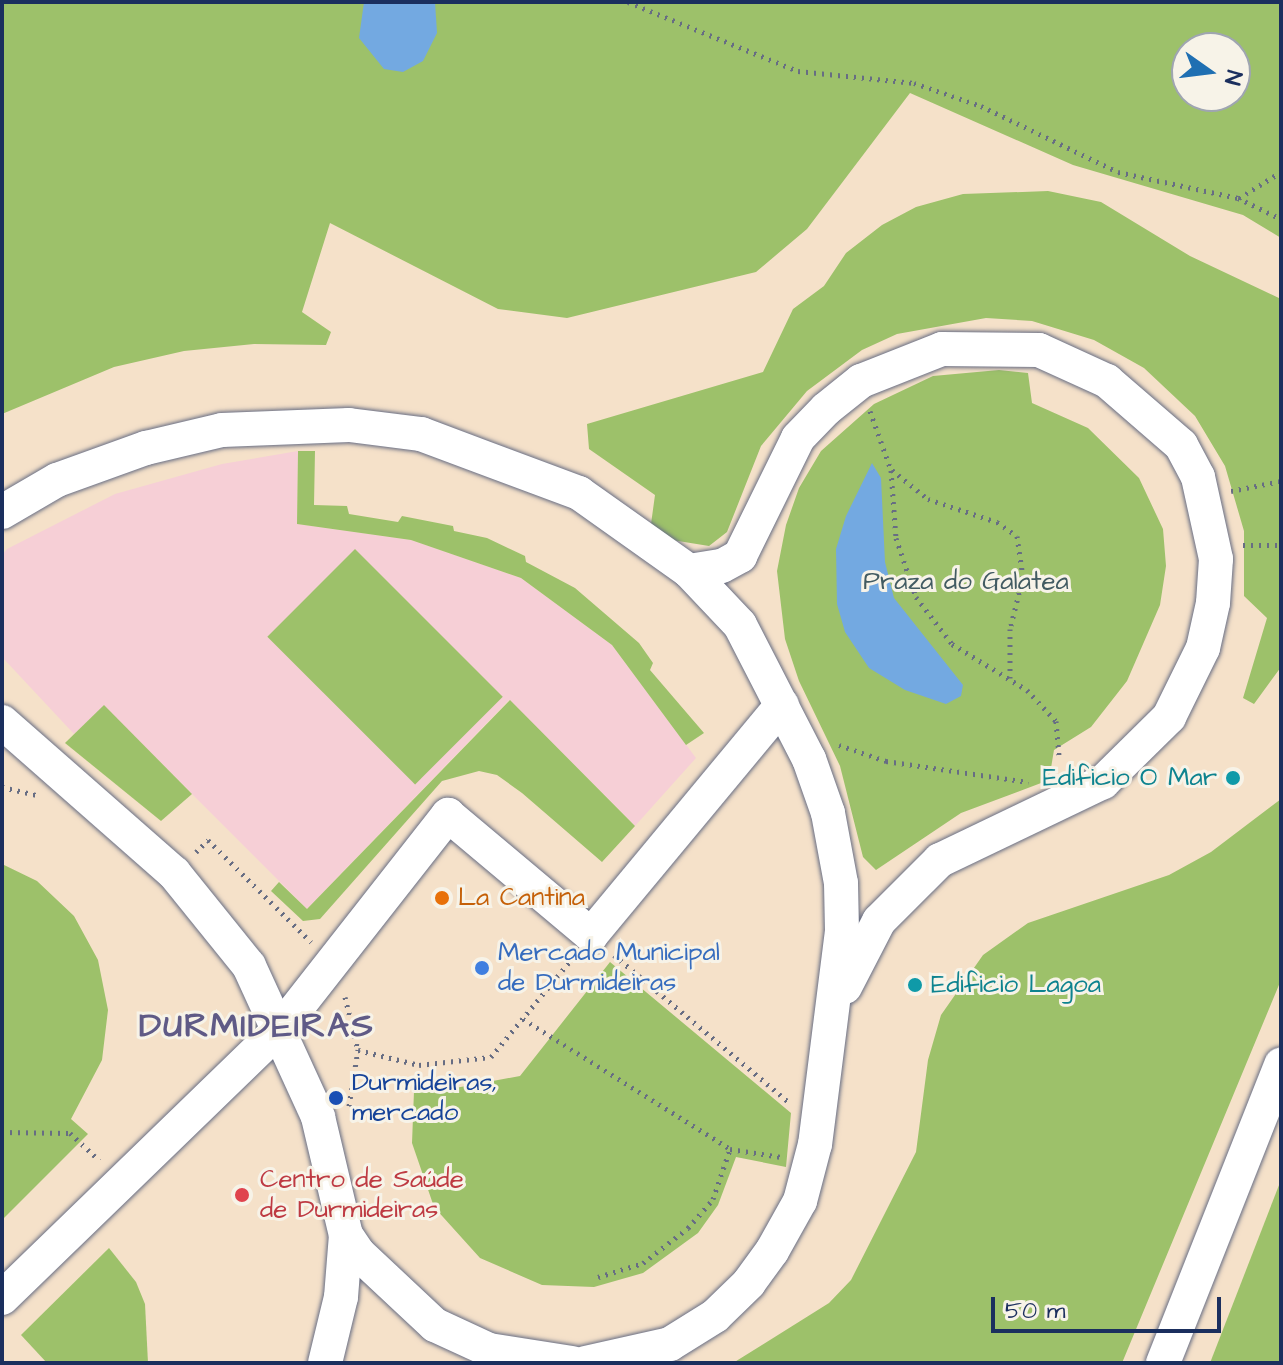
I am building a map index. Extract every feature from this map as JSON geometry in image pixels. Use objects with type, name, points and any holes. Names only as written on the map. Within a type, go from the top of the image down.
[{"type":"street","points":[[689,571],[722,566],[740,556],[798,438],[826,409],[861,381],[942,349],[1039,350],[1107,381],[1181,445],[1198,477],[1216,559],[1213,603],[1203,648],[1169,717],[1103,782],[976,839],[908,888],[879,921],[849,973],[832,1033]]},
{"type":"street","points":[[2,512],[57,480],[146,448],[222,430],[349,425],[421,434],[579,493],[689,571],[740,625],[782,705],[828,813],[841,883],[842,931],[832,1033],[815,1144],[800,1201],[749,1283],[715,1316],[670,1344],[585,1363]]},
{"type":"street","points":[[2,1298],[281,1028],[448,815],[591,935],[782,705]]},
{"type":"street","points":[[2,722],[174,873],[249,966],[281,1028],[318,1117],[346,1235],[341,1297],[325,1363]]},
{"type":"street","points":[[1163,1363],[1281,1065]]},
{"type":"street","points":[[346,1235],[435,1325],[489,1350],[572,1363]]},
{"type":"path","points":[[628,2],[798,71],[914,83],[981,106],[1118,172],[1238,198],[1281,219]]},
{"type":"path","points":[[1238,198],[1281,172]]},
{"type":"path","points":[[867,402],[891,470],[896,538],[916,597],[952,644],[1010,678],[1056,721],[1059,755]]},
{"type":"path","points":[[891,470],[928,499],[997,522],[1017,536],[1023,577],[1010,629],[1010,678]]},
{"type":"path","points":[[1227,492],[1281,481]]},
{"type":"path","points":[[1238,546],[1281,545]]},
{"type":"path","points":[[834,743],[886,761],[1037,784]]},
{"type":"path","points":[[2,787],[43,797]]},
{"type":"path","points":[[186,862],[208,840],[333,963],[358,1050],[346,1123]]},
{"type":"path","points":[[358,1050],[419,1065],[491,1057],[591,935],[799,1112]]},
{"type":"path","points":[[523,1019],[730,1149],[777,1157]]},
{"type":"path","points":[[2,1132],[70,1133],[104,1164]]},
{"type":"path","points":[[598,1277],[643,1263],[688,1228],[713,1199],[730,1149]]},
{"type":"shaded area","points":[[298,451],[297,524],[411,540],[521,578],[612,645],[696,758],[635,826],[509,700],[307,909],[104,706],[74,734],[2,657],[2,555],[7,549],[115,494],[222,464]]},
{"type":"green space","points":[[2,2],[1281,2],[1281,238],[1243,215],[1073,165],[910,93],[807,229],[756,272],[567,318],[498,309],[330,223],[302,312],[331,332],[326,345],[254,344],[184,351],[114,367],[2,414]]},
{"type":"green space","points":[[1048,191],[1101,202],[1190,256],[1281,299],[1281,667],[1254,704],[1243,698],[1267,618],[1244,596],[1244,531],[1225,466],[1195,416],[1144,368],[1094,340],[1032,321],[986,318],[897,334],[862,350],[807,391],[761,446],[727,532],[709,546],[672,540],[651,524],[655,495],[589,449],[587,424],[763,372],[793,309],[824,286],[846,253],[882,225],[916,207],[963,194]]},
{"type":"green space","name":"Praza do Galatea","points":[[999,370],[1028,373],[1032,403],[1088,428],[1139,478],[1163,529],[1166,566],[1160,605],[1127,681],[1091,727],[1054,750],[1049,780],[961,813],[876,870],[863,857],[840,766],[799,681],[785,639],[777,571],[786,525],[799,488],[821,451],[874,404],[933,376]]},
{"type":"green space","points":[[298,451],[315,451],[314,505],[347,506],[349,514],[398,522],[402,516],[453,526],[454,531],[487,538],[525,556],[526,562],[575,588],[639,643],[653,663],[650,670],[704,733],[686,745],[612,645],[521,578],[411,540],[297,524]]},
{"type":"green space","points":[[355,549],[503,697],[415,784],[267,637]]},
{"type":"green space","points":[[510,700],[635,826],[602,862],[522,793],[497,775],[479,771],[442,781],[320,919],[303,921],[271,891],[279,882],[307,909]]},
{"type":"green space","points":[[104,705],[192,794],[161,821],[65,743]]},
{"type":"green space","points":[[1281,799],[1281,980],[1122,1363],[733,1363],[829,1303],[851,1280],[916,1152],[928,1060],[941,1015],[983,955],[1028,923],[1169,875],[1211,852]]},
{"type":"green space","points":[[2,864],[37,881],[74,916],[98,960],[108,1010],[102,1060],[71,1119],[88,1134],[2,1220]]},
{"type":"green space","points":[[610,962],[791,1113],[786,1167],[736,1157],[718,1205],[698,1233],[643,1273],[594,1287],[542,1285],[480,1258],[434,1207],[412,1143],[414,1091],[416,1084],[450,1089],[520,1076]]},
{"type":"green space","points":[[1281,1180],[1281,1363],[1210,1363]]},
{"type":"green space","points":[[109,1248],[136,1282],[145,1304],[148,1363],[47,1363],[21,1335]]},
{"type":"water","points":[[364,2],[435,2],[437,33],[423,61],[403,72],[384,69],[359,38]]},
{"type":"water","points":[[872,463],[881,478],[885,562],[894,598],[963,685],[961,696],[946,704],[905,690],[869,668],[845,632],[837,604],[836,549],[846,516]]},
{"type":"place","name":"Edificio O Mar","points":[[1233,778]]},
{"type":"place","name":"La Cantina","points":[[442,898]]},
{"type":"place","name":"Mercado Municipal de Durmideiras","points":[[482,968]]},
{"type":"place","name":"Edificio Lagoa","points":[[915,985]]},
{"type":"place","name":"Durmideiras, mercado","points":[[336,1098]]},
{"type":"place","name":"Centro de Saúde de Durmideiras","points":[[242,1195]]},
{"type":"district","name":"DURMIDEIRAS","points":[[257,1027]]}]
